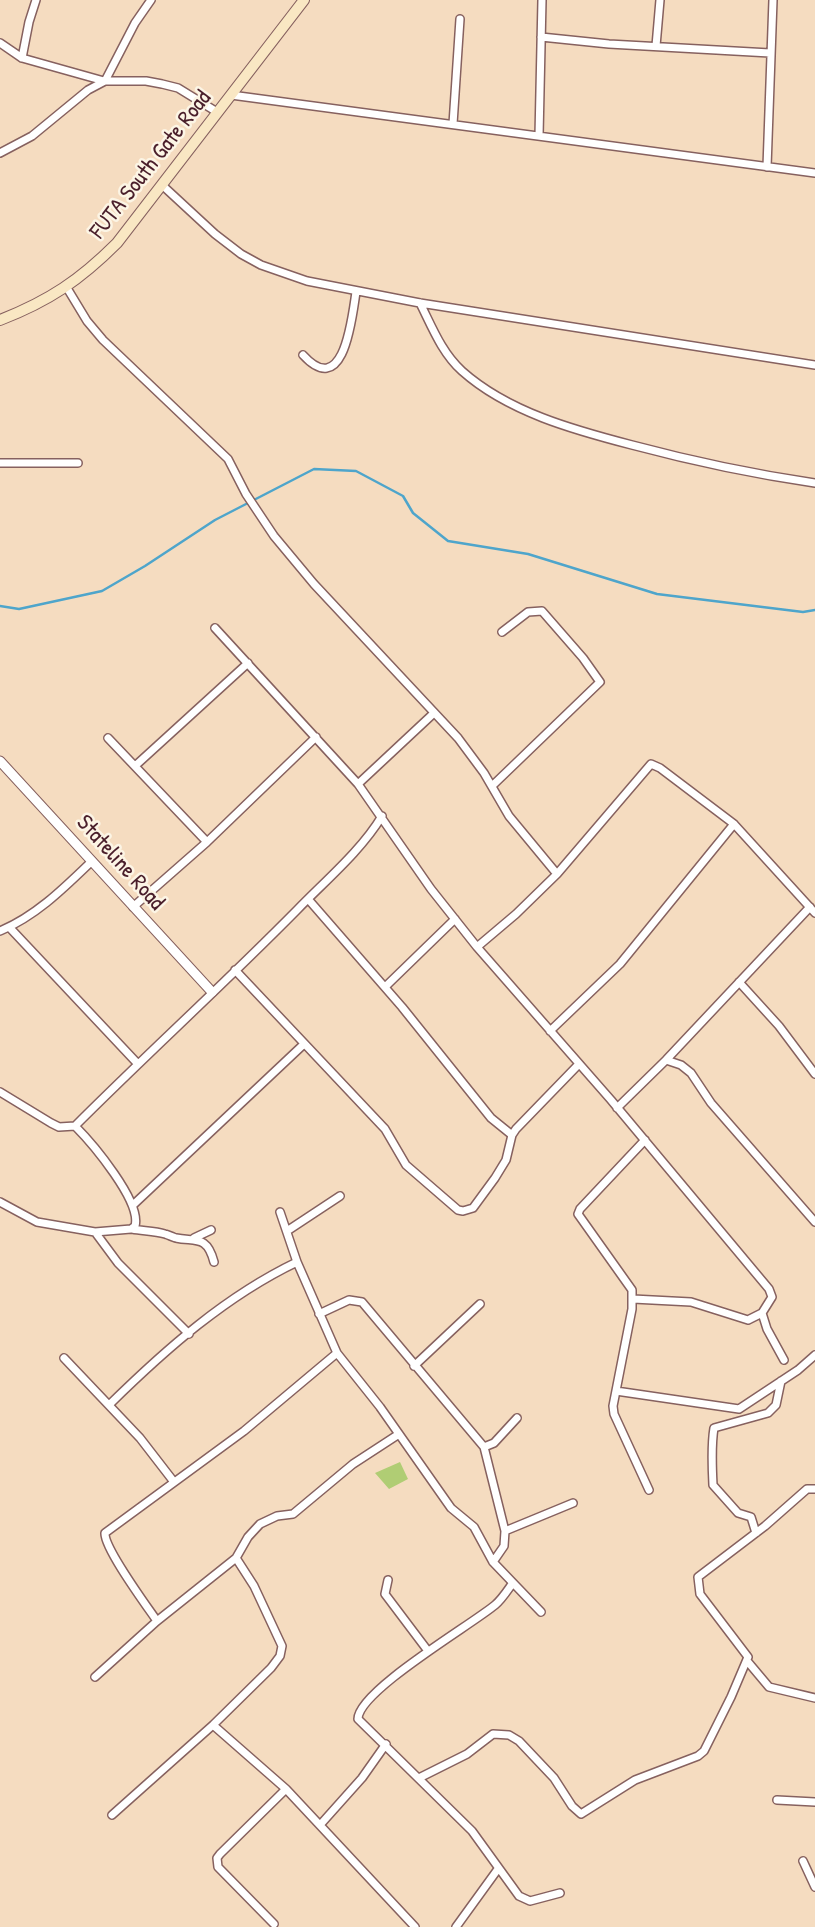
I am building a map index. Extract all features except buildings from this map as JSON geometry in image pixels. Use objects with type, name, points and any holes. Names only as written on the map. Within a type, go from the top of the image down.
[{"type":"main road","name":"FUTA South Gate Road","points":[[0,320],[48,300],[67,288],[91,270],[117,243],[304,0]]},
{"type":"street","points":[[22,58],[36,0]]},
{"type":"street","points":[[0,153],[32,136],[88,90],[105,81],[135,23],[151,0]]},
{"type":"street","points":[[539,136],[541,0]]},
{"type":"street","points":[[656,46],[660,0]]},
{"type":"street","points":[[767,167],[773,0]]},
{"type":"street","points":[[453,124],[460,19]]},
{"type":"street","points":[[541,37],[609,44],[770,53]]},
{"type":"street","points":[[0,43],[22,58],[105,81],[146,80],[162,83],[178,88],[218,111]]},
{"type":"street","points":[[231,95],[815,173]]},
{"type":"street","points":[[162,185],[215,234],[261,265],[307,281],[420,303],[815,365]]},
{"type":"street","points":[[67,288],[86,321],[103,340],[228,459],[246,494],[274,536],[314,584],[475,759],[509,816],[557,874]]},
{"type":"street","points":[[303,355],[314,367],[320,368],[334,365],[340,358],[346,346],[356,292]]},
{"type":"street","points":[[420,303],[442,346],[462,371],[502,399],[523,409],[584,432],[646,449],[757,474],[815,483]]},
{"type":"street","points":[[0,463],[78,463]]},
{"type":"street","points":[[492,786],[600,682],[542,611],[528,612],[502,632]]},
{"type":"street","points":[[215,628],[358,784],[477,947],[645,1140],[771,1293],[771,1301],[762,1313],[748,1320],[691,1302],[634,1299]]},
{"type":"street","points":[[135,766],[248,663]]},
{"type":"street","points":[[358,784],[434,713]]},
{"type":"street","points":[[133,907],[207,842],[316,737]]},
{"type":"street","points":[[108,738],[207,842]]},
{"type":"street","name":"Stateline Road","points":[[0,761],[212,992]]},
{"type":"street","points":[[477,947],[557,874],[651,764],[734,824],[812,910],[617,1108]]},
{"type":"street","points":[[0,1092],[59,1127],[75,1126],[308,899],[359,846],[382,816]]},
{"type":"street","points":[[550,1031],[620,964],[734,824]]},
{"type":"street","points":[[92,861],[57,895],[3,929],[137,1063]]},
{"type":"street","points":[[308,899],[385,987],[491,1118],[512,1135]]},
{"type":"street","points":[[385,987],[455,919]]},
{"type":"street","points":[[235,970],[385,1129],[406,1165],[458,1210],[472,1208],[506,1160],[512,1135],[579,1064]]},
{"type":"street","points":[[739,982],[779,1026],[815,1073]]},
{"type":"street","points":[[133,1205],[304,1044]]},
{"type":"street","points":[[666,1060],[681,1065],[691,1073],[711,1103],[815,1222]]},
{"type":"street","points":[[75,1126],[102,1155],[133,1205],[137,1219],[131,1229]]},
{"type":"street","points":[[645,1140],[578,1214],[629,1284],[634,1299],[614,1414],[649,1490]]},
{"type":"street","points":[[287,1231],[340,1196]]},
{"type":"street","points":[[0,1202],[37,1222],[95,1232],[131,1229],[166,1234],[175,1238],[194,1238],[211,1230]]},
{"type":"street","points":[[280,1212],[337,1353],[452,1508],[474,1527],[493,1562],[541,1612]]},
{"type":"street","points":[[95,1232],[118,1263],[189,1334]]},
{"type":"street","points":[[194,1238],[211,1252],[214,1262]]},
{"type":"street","points":[[110,1404],[152,1363],[235,1297],[298,1262]]},
{"type":"street","points":[[319,1314],[349,1300],[362,1301],[484,1447],[505,1531],[504,1546],[493,1562]]},
{"type":"street","points":[[414,1366],[480,1304]]},
{"type":"street","points":[[762,1313],[767,1329],[784,1360]]},
{"type":"street","points":[[157,1621],[112,1552],[104,1536],[107,1530],[244,1431],[337,1353]]},
{"type":"street","points":[[616,1391],[738,1409],[798,1370],[815,1355]]},
{"type":"street","points":[[64,1359],[110,1404],[174,1482]]},
{"type":"street","points":[[756,1533],[751,1517],[738,1513],[713,1485],[714,1428],[768,1413],[776,1405],[781,1381]]},
{"type":"street","points":[[484,1447],[494,1443],[517,1418]]},
{"type":"street","points":[[95,1676],[157,1621],[236,1558],[248,1537],[261,1524],[277,1516],[293,1514],[353,1464],[399,1434]]},
{"type":"street","points":[[419,1778],[467,1754],[493,1734],[509,1735],[519,1741],[554,1778],[581,1814],[635,1780],[698,1756],[716,1730],[748,1662],[747,1652],[714,1614],[701,1594],[697,1581],[701,1573],[756,1533],[807,1489],[815,1489]]},
{"type":"street","points":[[505,1531],[573,1503]]},
{"type":"street","points":[[112,1815],[213,1725],[271,1668],[282,1649],[254,1586],[236,1558]]},
{"type":"street","points":[[388,1580],[385,1594],[428,1651]]},
{"type":"street","points":[[512,1584],[498,1602],[392,1679],[358,1714],[358,1719],[472,1831],[498,1869],[524,1900],[559,1894]]},
{"type":"street","points":[[748,1662],[769,1687],[815,1698]]},
{"type":"street","points":[[213,1725],[286,1789],[415,1927]]},
{"type":"street","points":[[320,1825],[362,1779],[386,1744]]},
{"type":"street","points":[[274,1924],[216,1862],[220,1854],[286,1789]]},
{"type":"street","points":[[776,1800],[815,1802]]},
{"type":"street","points":[[803,1861],[815,1887]]},
{"type":"street","points":[[456,1927],[498,1869]]},
{"type":"green space","points":[[400,1462],[408,1479],[389,1489],[375,1473]]},
{"type":"waterway","points":[[0,606],[19,609],[102,591],[215,520],[314,469],[356,471],[403,496],[413,513],[448,541],[528,554],[657,594],[803,612],[815,610]]}]
